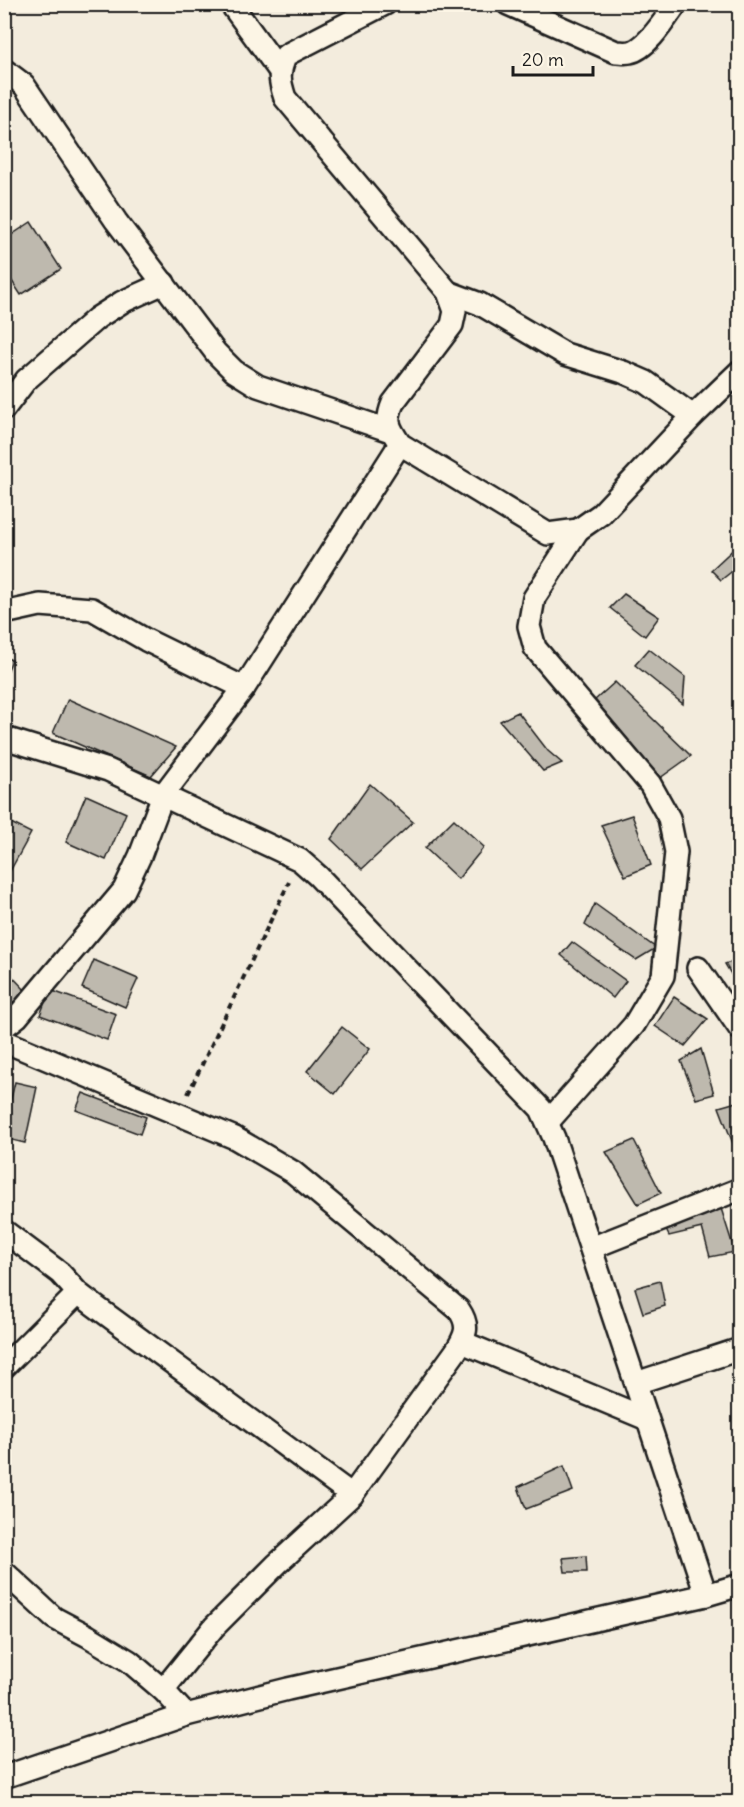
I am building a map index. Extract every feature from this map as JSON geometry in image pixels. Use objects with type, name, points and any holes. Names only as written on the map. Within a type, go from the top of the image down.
[{"type":"street","points":[[231,4],[279,70]]},
{"type":"street","points":[[385,4],[286,56],[279,70],[280,84],[285,98],[448,292],[454,311],[452,325],[393,403],[387,416],[396,437]]},
{"type":"street","points":[[508,4],[616,52],[629,53],[645,43],[676,4]]},
{"type":"street","points":[[4,70],[24,85],[116,221],[216,353],[234,371],[258,386],[396,437],[548,534],[578,530]]},
{"type":"street","points":[[4,409],[26,380],[97,318],[122,302],[164,282]]},
{"type":"street","points":[[448,292],[480,304],[565,354],[623,372],[646,382],[693,416]]},
{"type":"street","points":[[548,1122],[634,1025],[663,976],[676,852],[669,819],[650,784],[535,648],[529,626],[534,598],[578,530],[601,514],[693,416],[740,371]]},
{"type":"street","points":[[4,1027],[17,1017],[124,890],[140,856],[163,795],[244,688],[396,437]]},
{"type":"street","points":[[4,613],[40,605],[92,609],[146,640],[244,688]]},
{"type":"street","points":[[4,736],[108,770],[300,860],[318,876],[541,1109],[548,1122],[591,1248],[706,1595]]},
{"type":"street","points":[[698,968],[740,1029]]},
{"type":"street","points":[[4,1041],[235,1138],[292,1172],[459,1310],[466,1320],[466,1331],[462,1342],[352,1495],[277,1564],[214,1627],[163,1690]]},
{"type":"street","points":[[591,1248],[740,1189]]},
{"type":"street","points":[[4,1231],[60,1273],[78,1293],[352,1495]]},
{"type":"street","points":[[4,1367],[78,1293]]},
{"type":"street","points":[[462,1342],[647,1419]]},
{"type":"street","points":[[636,1383],[740,1349]]},
{"type":"street","points":[[4,1572],[54,1618],[129,1661],[163,1690],[186,1715]]},
{"type":"street","points":[[4,1777],[186,1715],[299,1687],[706,1595],[740,1585]]},
{"type":"path","points":[[178,1114],[300,860]]},
{"type":"building","points":[[31,222],[61,269],[21,295],[4,269],[4,240]]},
{"type":"building","points":[[740,543],[740,565],[721,580],[711,570]]},
{"type":"building","points":[[624,594],[659,617],[645,636],[610,608]]},
{"type":"building","points":[[649,649],[685,677],[683,704],[635,665]]},
{"type":"building","points":[[4,657],[12,660],[4,679]]},
{"type":"building","points":[[615,682],[691,756],[660,778],[595,700]]},
{"type":"building","points":[[68,699],[176,747],[151,776],[53,733]]},
{"type":"building","points":[[518,712],[548,751],[562,763],[543,771],[500,721]]},
{"type":"building","points":[[370,784],[413,822],[362,869],[331,839]]},
{"type":"building","points":[[86,795],[126,813],[106,860],[66,842]]},
{"type":"building","points":[[632,815],[651,865],[625,876],[601,825]]},
{"type":"building","points":[[454,819],[484,847],[458,879],[425,848]]},
{"type":"building","points":[[9,822],[31,833],[4,882],[4,829]]},
{"type":"building","points":[[595,904],[656,948],[636,960],[585,925]]},
{"type":"building","points":[[572,942],[626,981],[613,998],[561,955]]},
{"type":"building","points":[[740,959],[740,986],[738,986],[725,964]]},
{"type":"building","points":[[94,960],[138,979],[125,1007],[82,988]]},
{"type":"building","points":[[4,968],[26,991],[4,1011]]},
{"type":"building","points":[[50,990],[116,1014],[107,1040],[40,1015]]},
{"type":"building","points":[[674,997],[708,1019],[685,1046],[655,1026]]},
{"type":"building","points":[[342,1027],[370,1049],[335,1094],[307,1071]]},
{"type":"building","points":[[701,1049],[714,1094],[696,1099],[681,1061]]},
{"type":"building","points":[[15,1082],[37,1087],[25,1143],[4,1138],[4,1127]]},
{"type":"building","points":[[83,1093],[146,1117],[140,1134],[76,1110]]},
{"type":"building","points":[[740,1101],[740,1153],[737,1154],[719,1107]]},
{"type":"building","points":[[634,1140],[661,1193],[638,1204],[606,1152]]},
{"type":"building","points":[[718,1199],[735,1252],[710,1257],[702,1228],[669,1236],[662,1222]]},
{"type":"building","points":[[660,1281],[665,1306],[643,1313],[635,1288]]},
{"type":"building","points":[[564,1466],[573,1491],[526,1509],[518,1487]]},
{"type":"building","points":[[586,1556],[587,1572],[565,1572],[563,1558]]}]
